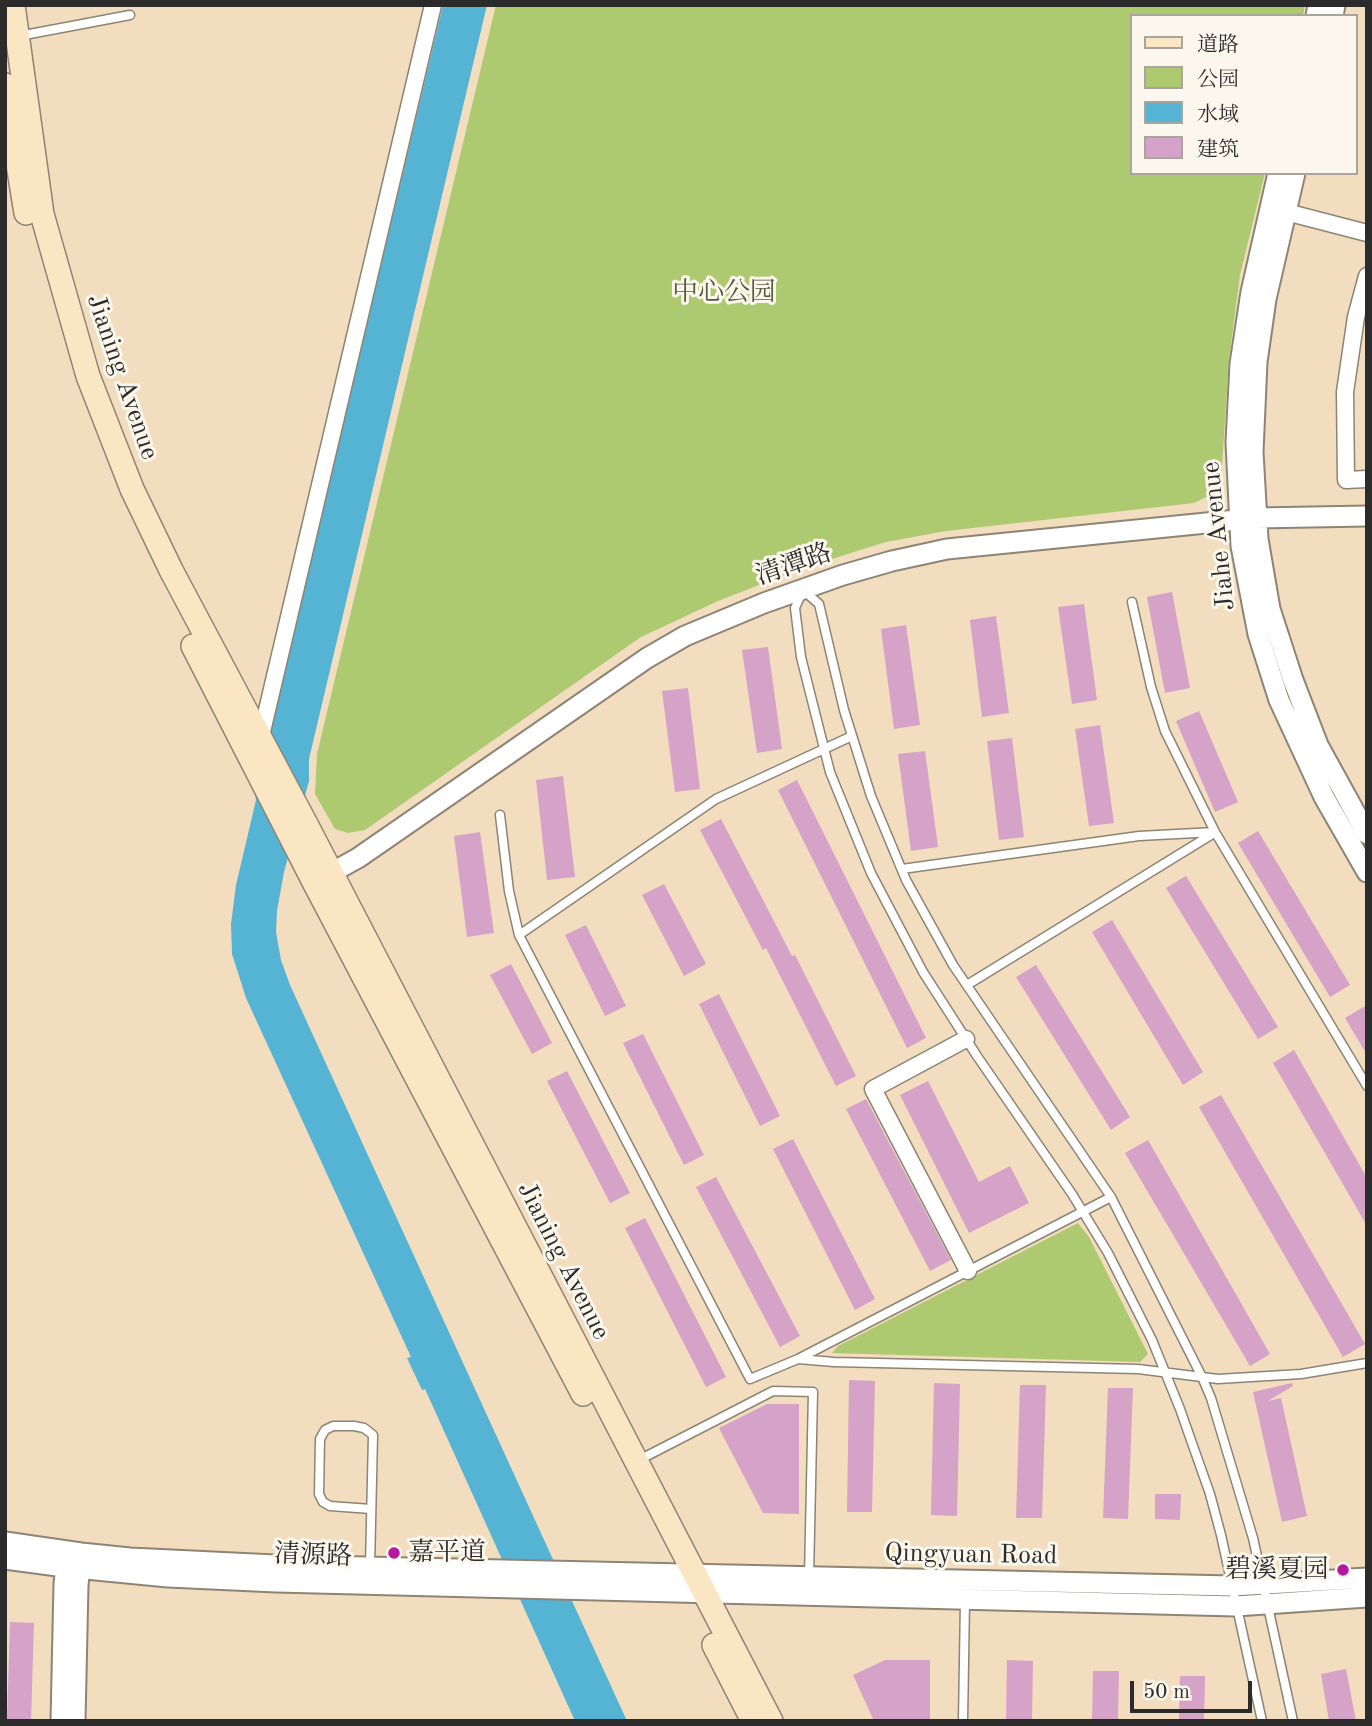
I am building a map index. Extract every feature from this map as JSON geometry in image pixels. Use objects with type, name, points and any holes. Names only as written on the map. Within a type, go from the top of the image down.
[{"type":"main road","name":"Jianing Avenue","points":[[13,5],[42,214],[88,376],[117,453],[151,528],[307,826],[323,878],[690,1583],[771,1721]]},
{"type":"main road","name":"Jianing Avenue","points":[[5,85],[27,216],[50,304],[103,456],[139,537],[298,849],[323,878],[636,1462],[753,1721]]},
{"type":"street","points":[[260,740],[433,5]]},
{"type":"street","name":"Jiahe Avenue","points":[[1278,175],[1253,281],[1242,345],[1236,411],[1254,618],[1272,682],[1319,786],[1367,872]]},
{"type":"street","name":"Jiahe Avenue","points":[[1295,175],[1266,299],[1257,362],[1247,519],[1289,669],[1318,745],[1367,834]]},
{"type":"street","points":[[1286,212],[1367,233]]},
{"type":"street","points":[[1367,276],[1356,317],[1345,405],[1346,480],[1367,479]]},
{"type":"street","name":"清潭路","points":[[323,878],[358,858],[647,658],[685,636],[764,603],[892,561],[947,549],[1247,519],[1367,516]]},
{"type":"street","points":[[966,1038],[873,1089],[968,1271]]},
{"type":"street","name":"清源路","points":[[5,1542],[74,1560],[205,1579],[496,1588],[577,1581]]},
{"type":"street","name":"清源路","points":[[5,1559],[489,1569],[577,1581]]},
{"type":"street","points":[[61,1721],[74,1560]]},
{"type":"street","points":[[74,1560],[75,1721]]},
{"type":"street","name":"Qingyuan Road","points":[[690,1583],[809,1577],[1232,1586],[1266,1595],[1367,1597]]},
{"type":"street","name":"Qingyuan Road","points":[[577,1581],[690,1583],[965,1600],[1236,1606],[1266,1595],[1367,1578]]},
{"type":"lane","points":[[16,36],[130,15]]},
{"type":"lane","points":[[1262,1721],[1210,1494],[1166,1373],[1115,1266],[1083,1211],[923,972],[871,873],[830,772],[801,657],[795,608],[803,590],[819,604],[852,736],[871,796],[902,869],[953,965],[1111,1197],[1202,1377],[1250,1525],[1293,1721]]},
{"type":"lane","points":[[1132,603],[1151,687],[1165,732],[1214,832],[1367,1086]]},
{"type":"lane","points":[[519,934],[716,799],[852,736]]},
{"type":"lane","points":[[500,815],[509,891],[519,934],[750,1379],[798,1359],[1111,1197]]},
{"type":"lane","points":[[902,869],[1139,836],[1214,832]]},
{"type":"lane","points":[[967,985],[1214,832]]},
{"type":"lane","points":[[798,1359],[1138,1369],[1218,1378],[1301,1374],[1367,1363]]},
{"type":"lane","points":[[636,1462],[773,1391],[813,1392],[809,1577]]},
{"type":"lane","points":[[370,1567],[373,1435],[364,1428],[354,1426],[333,1426],[325,1430],[320,1439],[319,1494],[323,1502],[330,1506],[371,1509]]},
{"type":"lane","points":[[963,1721],[965,1600]]},
{"type":"green space","name":"中心公园","points":[[496,5],[1305,5],[1303,14],[1130,14],[1130,175],[1265,175],[1240,275],[1229,359],[1221,481],[1208,496],[1194,503],[946,531],[886,542],[800,569],[718,601],[641,637],[365,830],[348,833],[335,829],[315,794],[317,754]]},
{"type":"green space","points":[[1078,1223],[1089,1237],[1148,1354],[1140,1362],[832,1353],[838,1346]]},
{"type":"water","points":[[443,5],[487,5],[309,759],[309,781],[284,872],[276,932],[281,960],[290,985],[627,1721],[575,1721],[425,1389],[422,1390],[407,1358],[411,1357],[246,998],[232,954],[231,924],[236,885],[256,800],[254,788]]},
{"type":"building","points":[[1172,592],[1190,688],[1165,693],[1147,597]]},
{"type":"building","points":[[1084,604],[1097,700],[1072,704],[1058,607]]},
{"type":"building","points":[[996,616],[1009,713],[982,717],[970,620]]},
{"type":"building","points":[[906,625],[920,725],[894,729],[881,629]]},
{"type":"building","points":[[768,647],[782,749],[757,753],[742,650]]},
{"type":"building","points":[[688,688],[700,789],[675,792],[662,691]]},
{"type":"building","points":[[1199,711],[1238,802],[1215,812],[1176,721]]},
{"type":"building","points":[[1100,725],[1114,823],[1089,826],[1075,729]]},
{"type":"building","points":[[1012,738],[1024,837],[999,840],[987,741]]},
{"type":"building","points":[[925,751],[938,847],[911,851],[898,754]]},
{"type":"building","points":[[563,776],[575,877],[547,880],[536,780]]},
{"type":"building","points":[[797,780],[926,1038],[907,1048],[778,790]]},
{"type":"building","points":[[721,819],[792,956],[795,955],[856,1076],[836,1086],[766,948],[763,950],[700,830]]},
{"type":"building","points":[[1258,831],[1350,985],[1330,997],[1238,843]]},
{"type":"building","points":[[480,832],[494,933],[467,937],[454,836]]},
{"type":"building","points":[[1186,876],[1278,1027],[1258,1039],[1166,888]]},
{"type":"building","points":[[664,884],[706,964],[684,976],[642,895]]},
{"type":"building","points":[[1112,920],[1203,1072],[1183,1085],[1092,932]]},
{"type":"building","points":[[586,925],[626,1006],[605,1016],[565,935]]},
{"type":"building","points":[[511,964],[552,1043],[532,1054],[490,975]]},
{"type":"building","points":[[1036,965],[1130,1117],[1111,1130],[1016,977]]},
{"type":"building","points":[[719,994],[780,1116],[760,1126],[699,1004]]},
{"type":"building","points":[[1367,1005],[1367,1055],[1345,1018]]},
{"type":"building","points":[[643,1034],[704,1155],[684,1165],[623,1043]]},
{"type":"building","points":[[1294,1050],[1367,1178],[1367,1226],[1273,1063]]},
{"type":"building","points":[[567,1071],[630,1193],[610,1203],[547,1081]]},
{"type":"building","points":[[928,1081],[979,1182],[1010,1166],[1029,1203],[969,1233],[900,1095]]},
{"type":"building","points":[[1221,1095],[1365,1344],[1343,1357],[1199,1107]]},
{"type":"building","points":[[866,1099],[951,1260],[930,1271],[846,1109]]},
{"type":"building","points":[[793,1139],[875,1299],[855,1310],[773,1149]]},
{"type":"building","points":[[1148,1140],[1270,1354],[1250,1366],[1125,1153]]},
{"type":"building","points":[[716,1177],[800,1336],[780,1347],[696,1187]]},
{"type":"building","points":[[645,1218],[726,1377],[706,1387],[625,1228]]},
{"type":"building","points":[[849,1380],[875,1381],[872,1512],[847,1512]]},
{"type":"building","points":[[934,1383],[960,1384],[957,1516],[931,1515]]},
{"type":"building","points":[[1292,1383],[1293,1386],[1268,1401],[1281,1398],[1307,1516],[1282,1522],[1253,1392]]},
{"type":"building","points":[[1020,1385],[1046,1385],[1042,1518],[1016,1518]]},
{"type":"building","points":[[1108,1388],[1133,1388],[1128,1519],[1103,1518]]},
{"type":"building","points":[[767,1404],[799,1404],[799,1514],[763,1513],[719,1428]]},
{"type":"building","points":[[1155,1494],[1181,1494],[1180,1520],[1155,1519]]},
{"type":"building","points":[[10,1622],[34,1623],[31,1721],[7,1721]]},
{"type":"building","points":[[885,1660],[930,1660],[930,1721],[874,1721],[853,1675]]},
{"type":"building","points":[[1007,1660],[1033,1661],[1032,1721],[1006,1721]]},
{"type":"building","points":[[1346,1669],[1356,1721],[1329,1721],[1321,1674]]},
{"type":"building","points":[[1093,1671],[1119,1671],[1118,1721],[1092,1721]]},
{"type":"building","points":[[1180,1676],[1205,1676],[1204,1721],[1179,1721]]},
{"type":"place","name":"嘉平道","points":[[394,1553]]},
{"type":"place","name":"碧溪夏园","points":[[1343,1570]]}]
